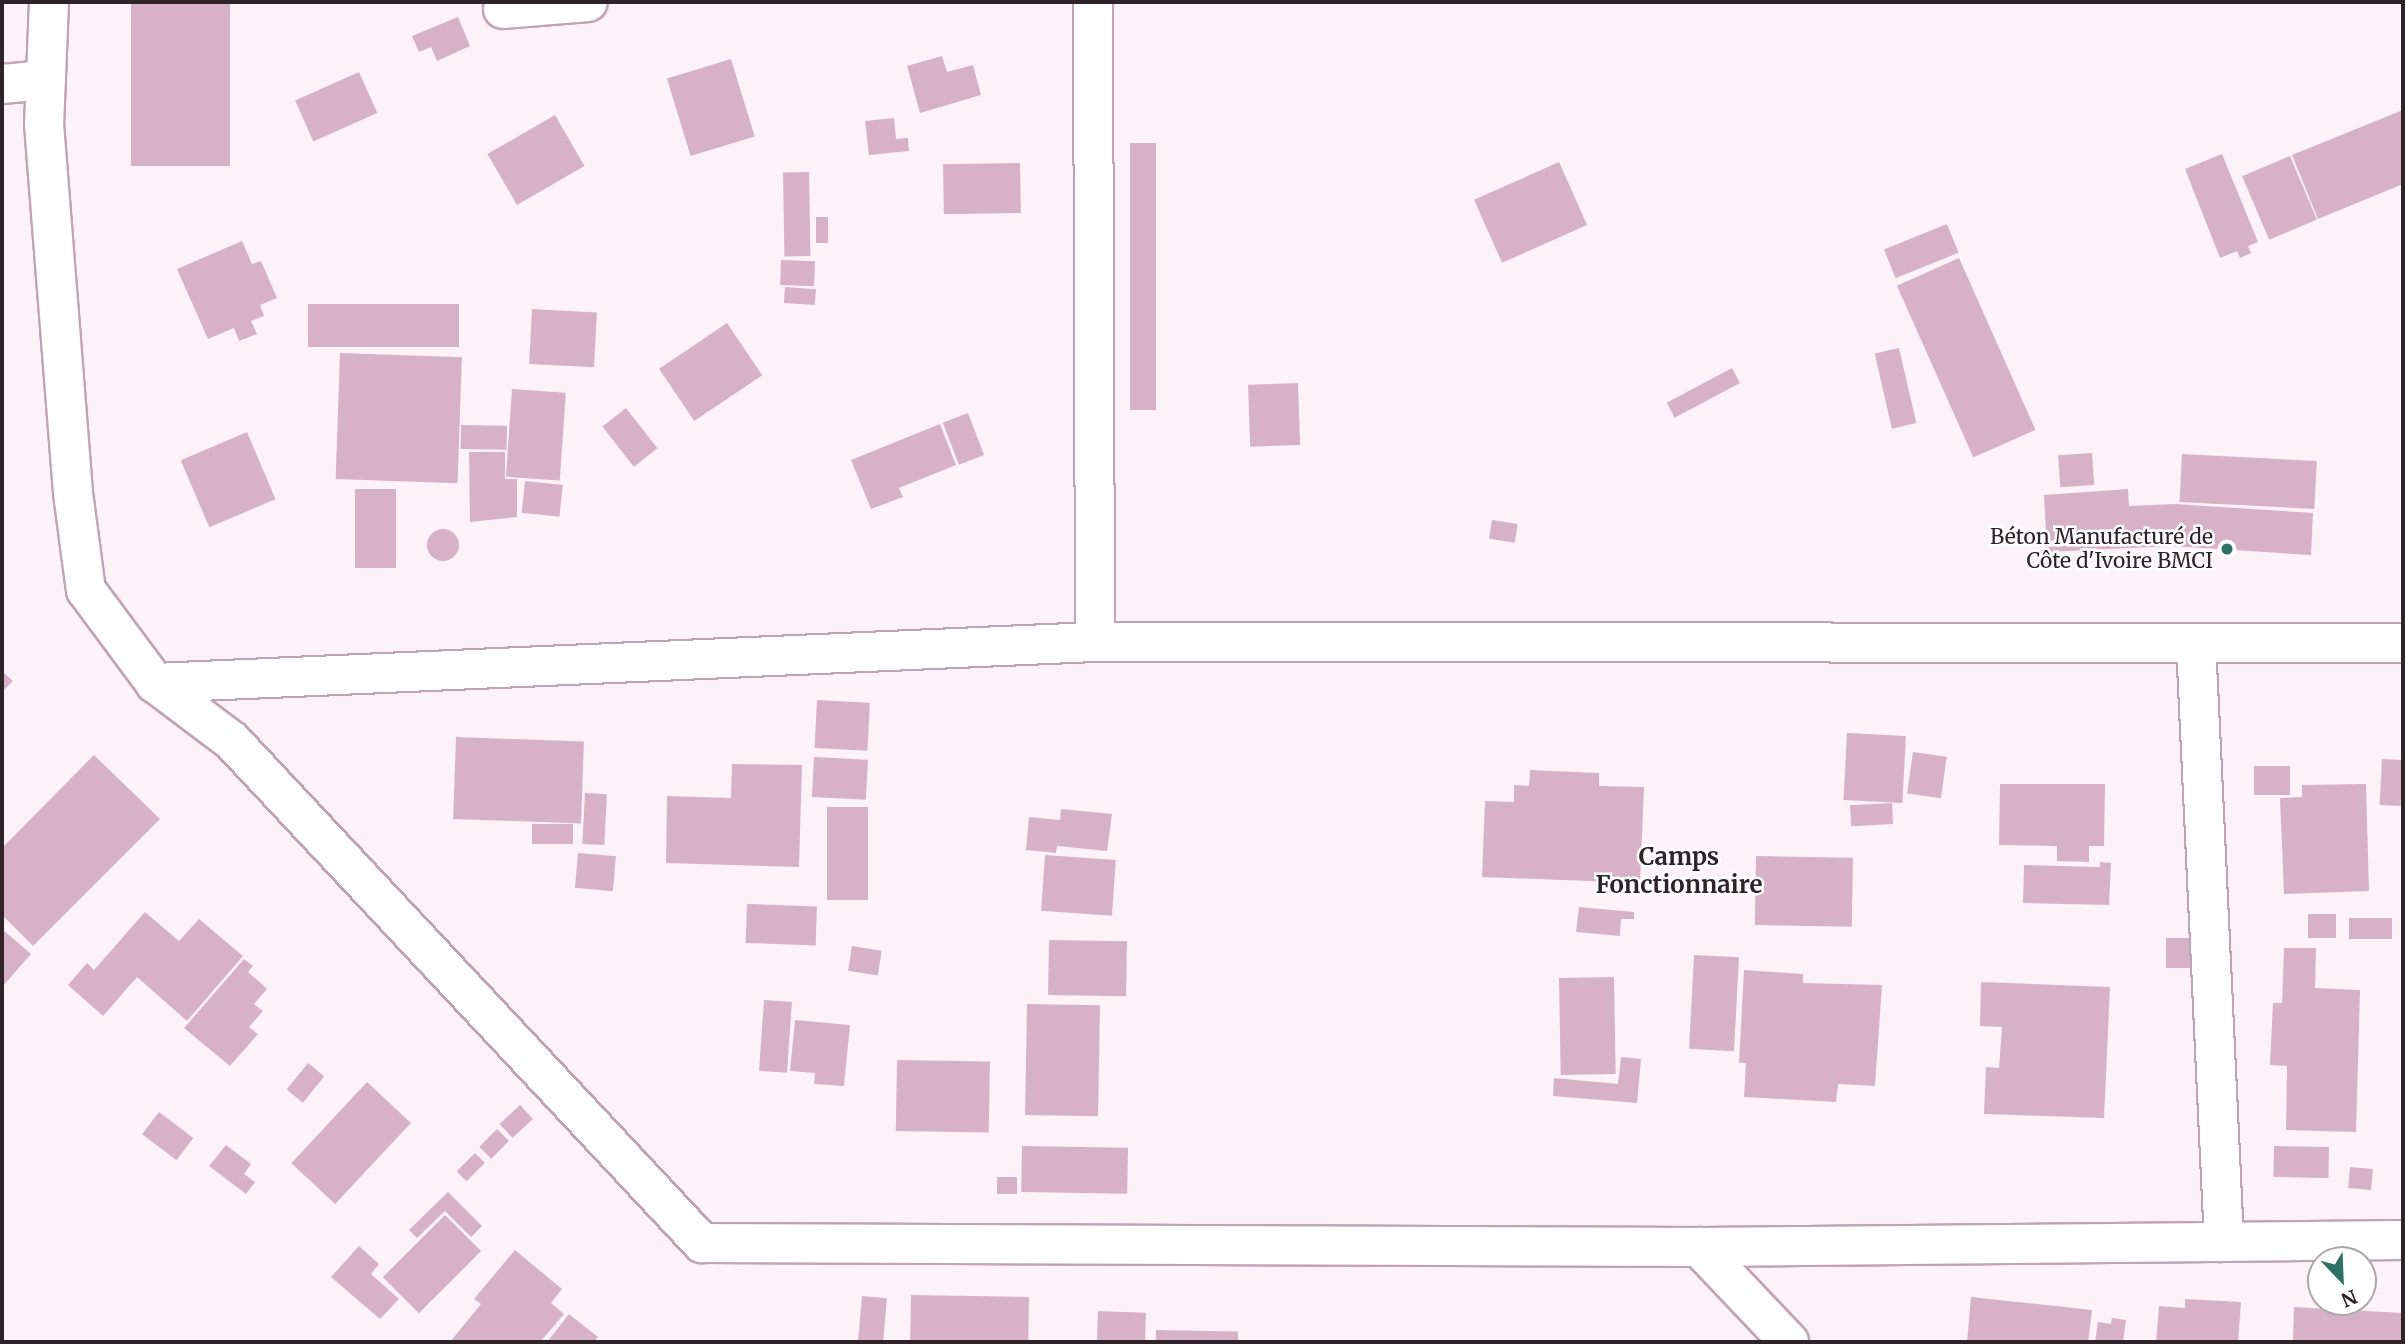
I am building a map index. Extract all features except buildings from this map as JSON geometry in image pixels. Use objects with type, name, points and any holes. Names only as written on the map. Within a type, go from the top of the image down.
[{"type":"street","points":[[50,2],[46,151],[73,493],[86,590],[155,682],[232,741],[702,1244],[1699,1247],[2403,1240]]},
{"type":"street","points":[[503,9],[588,2]]},
{"type":"street","points":[[1093,2],[1096,642]]},
{"type":"street","points":[[2,84],[46,80]]},
{"type":"street","points":[[155,682],[1096,642],[2403,643]]},
{"type":"street","points":[[2196,643],[2224,1242]]},
{"type":"street","points":[[1699,1247],[1789,1342]]},
{"type":"place","name":"Béton Manufacturé de Côte d'Ivoire BMCI","points":[[2227,549]]},
{"type":"district","name":"Camps Fonctionnaire","points":[[1679,871]]}]
